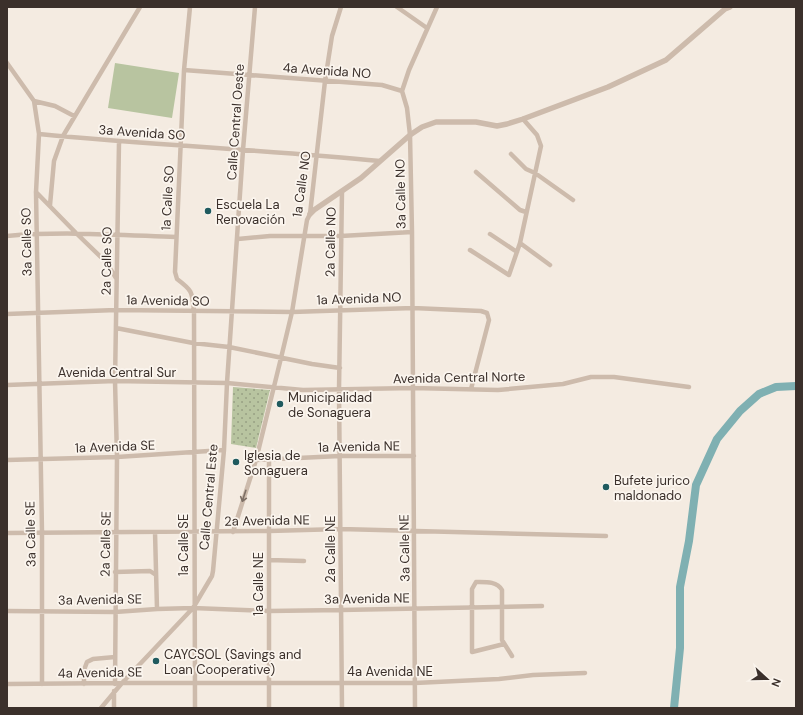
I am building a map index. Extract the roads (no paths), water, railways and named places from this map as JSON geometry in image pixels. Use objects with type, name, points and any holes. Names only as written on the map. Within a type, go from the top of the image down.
[{"type":"street","points":[[50,205],[54,161],[63,136],[140,7]]},
{"type":"street","name":"1a Calle SO","points":[[190,7],[184,70],[175,272],[177,280],[189,287],[192,294],[194,311],[193,382]]},
{"type":"street","name":"Calle Central Oeste","points":[[227,383],[254,7]]},
{"type":"street","points":[[334,7],[340,9]]},
{"type":"street","points":[[397,7],[427,28]]},
{"type":"street","points":[[402,91],[409,70],[437,7]]},
{"type":"street","points":[[310,214],[361,178],[410,135],[422,127],[436,122],[476,122],[497,126],[507,124],[608,87],[666,60],[730,7]]},
{"type":"street","name":"1a Calle NO","points":[[274,388],[292,312],[304,236],[307,220],[310,214],[325,82],[332,36],[340,9]]},
{"type":"street","points":[[7,62],[34,101],[55,106],[74,116]]},
{"type":"street","name":"4a Avenida NO","points":[[184,70],[325,82],[382,85],[402,91]]},
{"type":"street","name":"3a Calle NO","points":[[402,91],[407,108],[410,135],[413,388]]},
{"type":"street","name":"3a Calle SO","points":[[34,101],[39,134],[36,192],[39,384]]},
{"type":"street","points":[[470,250],[509,275],[520,243],[541,146],[540,139],[523,119]]},
{"type":"street","name":"3a Avenida SO","points":[[39,134],[119,142],[317,155],[380,161]]},
{"type":"street","name":"2a Calle SO","points":[[115,381],[119,142]]},
{"type":"street","points":[[511,154],[526,169],[535,172],[573,200]]},
{"type":"street","points":[[476,172],[520,210],[526,212]]},
{"type":"street","name":"2a Calle NO","points":[[339,390],[342,191]]},
{"type":"street","points":[[36,192],[106,262],[116,278]]},
{"type":"street","points":[[238,239],[270,236],[341,236],[412,232]]},
{"type":"street","points":[[7,236],[37,233],[76,233],[176,237]]},
{"type":"street","points":[[490,234],[517,252]]},
{"type":"street","points":[[520,243],[550,266]]},
{"type":"street","name":"1a Avenida NO","points":[[232,312],[292,312],[413,308],[481,311],[487,313],[489,320],[471,389]]},
{"type":"street","name":"1a Avenida SO","points":[[7,314],[116,310],[232,312]]},
{"type":"street","points":[[116,328],[193,343],[230,347],[312,364],[340,368]]},
{"type":"street","name":"Avenida Central Norte","points":[[227,383],[303,390],[413,388],[498,390],[563,384],[591,377],[614,377],[689,387]]},
{"type":"street","name":"Avenida Central Sur","points":[[7,385],[115,381],[227,383]]},
{"type":"street","name":"2a Calle SE","points":[[114,708],[117,457],[115,381]]},
{"type":"street","name":"1a Calle SE","points":[[193,382],[195,708]]},
{"type":"street","name":"Calle Central Este","points":[[194,608],[212,576],[224,450],[227,383]]},
{"type":"street","name":"3a Calle SE","points":[[39,384],[42,533],[42,684]]},
{"type":"street","points":[[232,532],[256,460],[274,388]]},
{"type":"street","name":"3a Calle NE","points":[[413,388],[415,708]]},
{"type":"street","name":"2a Calle NE","points":[[339,390],[342,708]]},
{"type":"street","name":"1a Avenida SE","points":[[7,460],[117,457],[224,450]]},
{"type":"street","name":"1a Avenida NE","points":[[256,460],[340,456],[414,456]]},
{"type":"street","name":"1a Calle NE","points":[[269,460],[269,708]]},
{"type":"street","name":"2a Avenida NE","points":[[7,533],[232,532],[341,529],[606,536]]},
{"type":"street","points":[[155,532],[157,609]]},
{"type":"street","points":[[269,560],[304,561]]},
{"type":"street","points":[[115,572],[150,571],[156,575]]},
{"type":"street","points":[[504,644],[472,652],[472,589],[476,582],[491,583],[500,586],[502,590],[502,640],[512,656]]},
{"type":"street","name":"3a Avenida NE","points":[[194,608],[341,610],[542,606]]},
{"type":"street","points":[[101,708],[122,683],[194,608]]},
{"type":"street","name":"3a Avenida SE","points":[[7,611],[115,612],[194,608]]},
{"type":"street","points":[[84,684],[84,670],[87,662],[93,659],[115,657]]},
{"type":"street","name":"4a Avenida NE","points":[[194,683],[415,683],[585,673]]},
{"type":"street","name":"4a Avenida SE","points":[[7,684],[194,683]]},
{"type":"waterway","points":[[674,708],[680,648],[680,587],[689,541],[696,485],[717,439],[740,411],[759,394],[776,387],[796,386]]},
{"type":"place","name":"Escuela La Renovación","points":[[208,211]]},
{"type":"place","name":"Municipalidad de Sonaguera","points":[[280,404]]},
{"type":"place","name":"Iglesia de Sonaguera","points":[[236,462]]},
{"type":"place","name":"Bufete jurico maldonado","points":[[606,487]]},
{"type":"place","name":"CAYCSOL (Savings and Loan Cooperative)","points":[[156,661]]}]
